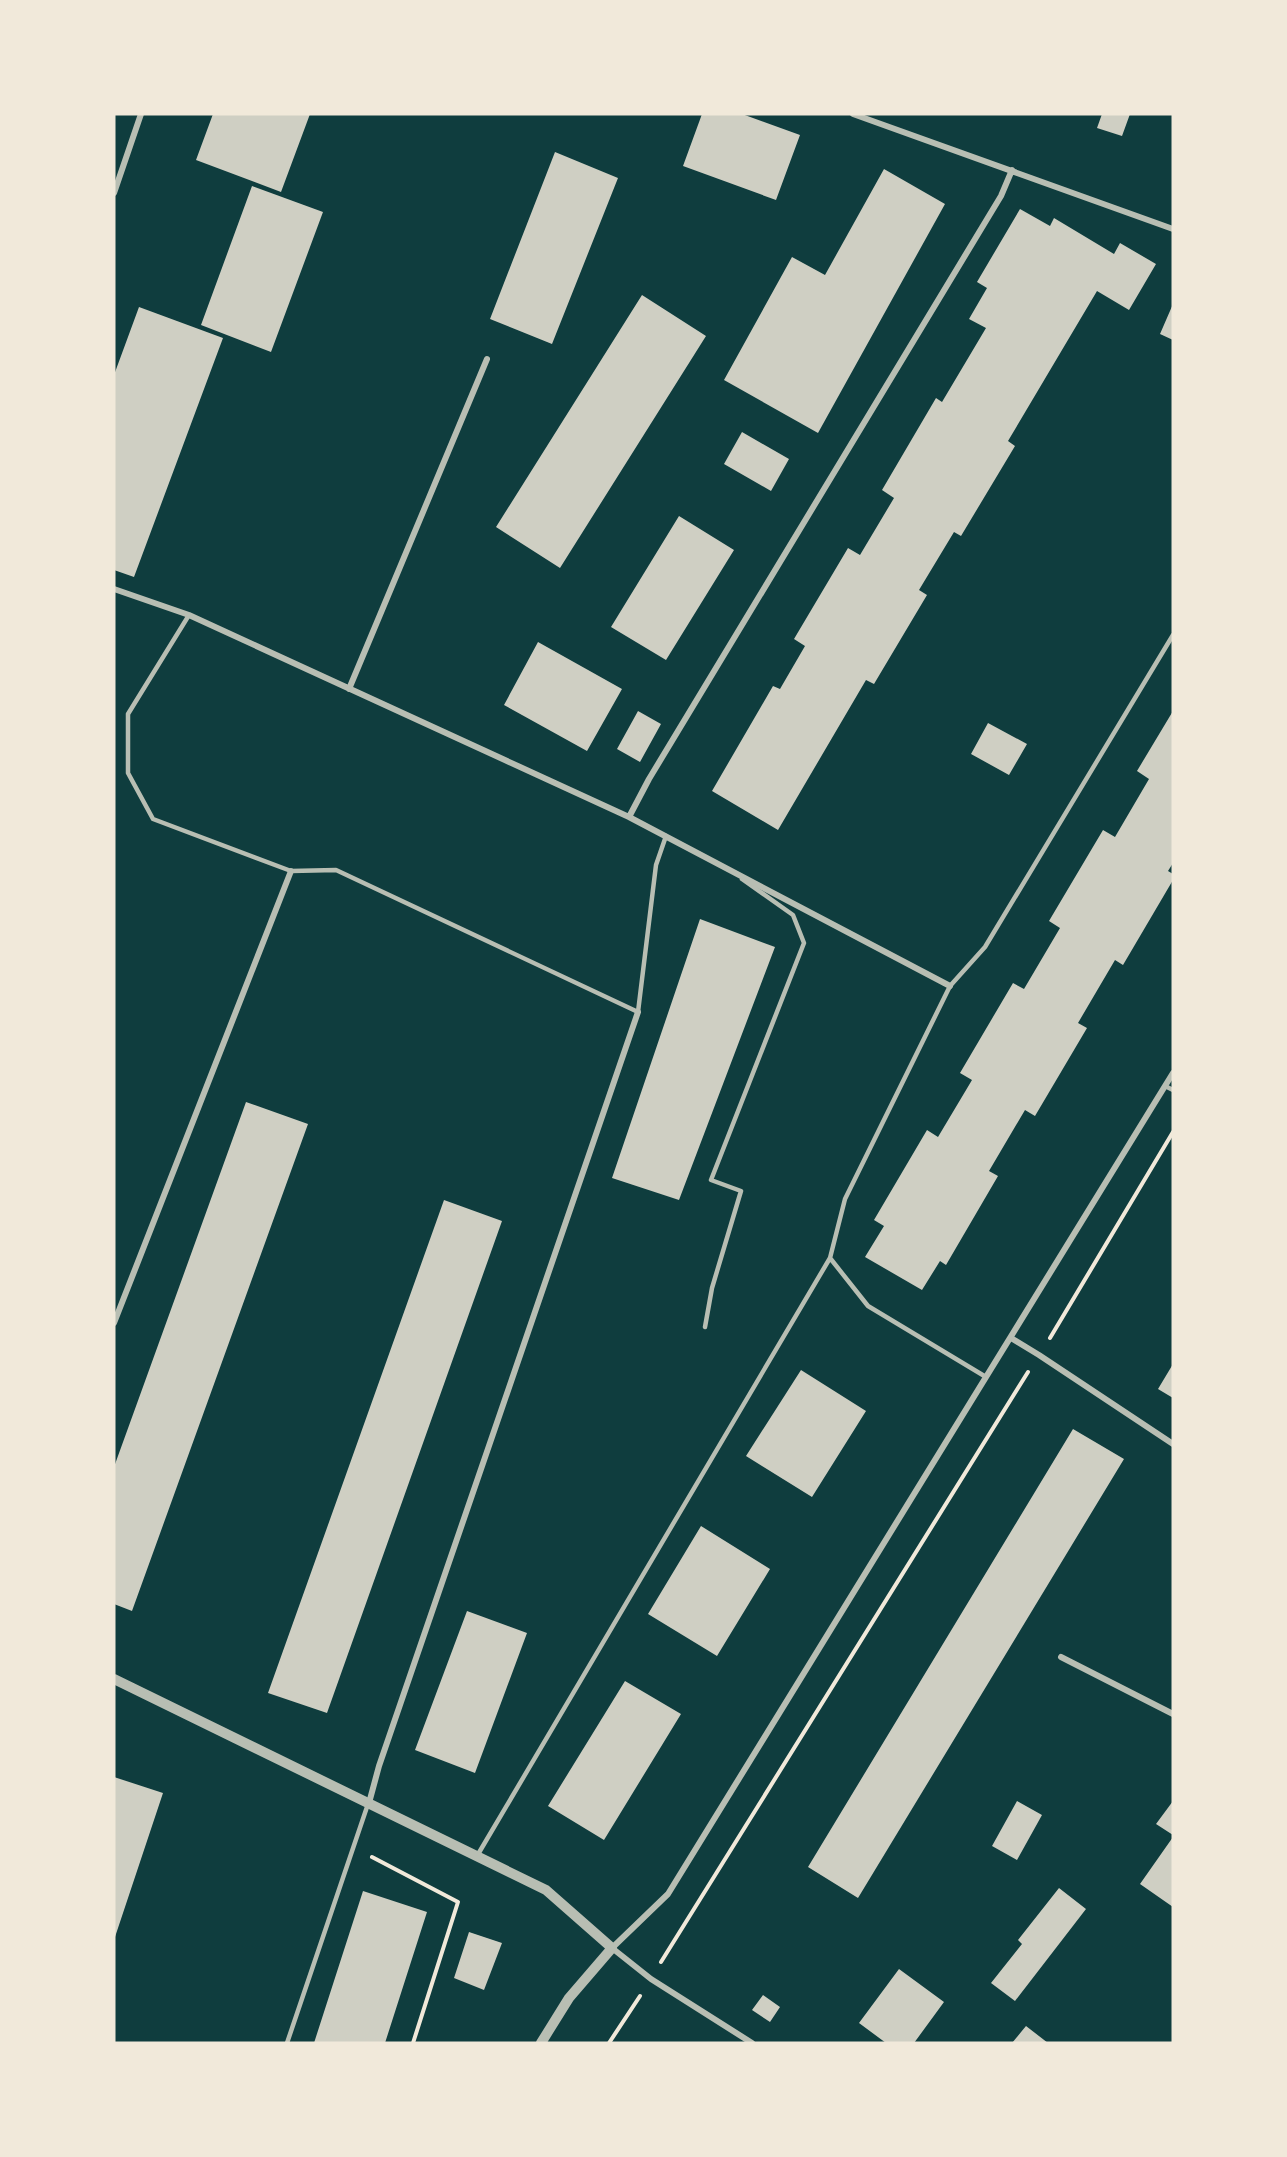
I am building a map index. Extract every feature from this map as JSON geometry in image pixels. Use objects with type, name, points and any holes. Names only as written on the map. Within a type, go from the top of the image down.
[{"type":"street","points":[[114,194],[141,114]]},
{"type":"street","points":[[853,114],[1173,229]]},
{"type":"street","points":[[629,817],[655,768],[1001,196],[1012,170]]},
{"type":"street","points":[[349,689],[487,359]]},
{"type":"street","points":[[114,589],[189,615],[629,817],[950,986]]},
{"type":"street","points":[[114,1323],[291,872]]},
{"type":"street","points":[[369,1803],[379,1766],[638,1012]]},
{"type":"street","points":[[541,2043],[569,1998],[612,1948],[668,1894],[1173,1072]]},
{"type":"street","points":[[1011,1338],[1173,1444]]},
{"type":"street","points":[[1061,1657],[1173,1714]]},
{"type":"street","points":[[114,1679],[546,1890],[651,1979],[752,2043]]},
{"type":"lane","points":[[189,615],[128,714],[128,773],[153,819],[291,872],[336,870],[638,1012],[656,865],[666,836]]},
{"type":"lane","points":[[477,1856],[830,1258],[845,1199],[950,986],[985,946],[1173,635]]},
{"type":"lane","points":[[705,1327],[712,1288],[741,1191],[711,1180],[804,943],[793,915],[725,867]]},
{"type":"lane","points":[[1165,1086],[1173,1090]]},
{"type":"lane","points":[[830,1258],[868,1306],[986,1377]]},
{"type":"lane","points":[[287,2043],[369,1803]]},
{"type":"path","points":[[609,2043],[1039,1355],[1173,1132]]},
{"type":"path","points":[[354,1846],[459,1902],[413,2043]]},
{"type":"building","points":[[213,114],[310,114],[281,192],[196,160]]},
{"type":"building","points":[[702,114],[742,114],[800,135],[776,200],[683,166]]},
{"type":"building","points":[[1102,114],[1130,114],[1122,136],[1097,128]]},
{"type":"building","points":[[555,152],[618,178],[552,344],[490,319]]},
{"type":"building","points":[[884,169],[945,204],[818,433],[724,380],[792,257],[825,275]]},
{"type":"building","points":[[252,186],[323,212],[271,352],[201,325]]},
{"type":"building","points":[[1020,209],[1050,226],[1054,218],[1114,254],[1120,243],[1156,264],[1129,310],[1097,291],[1008,441],[1015,446],[961,536],[954,532],[919,590],[927,595],[874,684],[866,680],[778,830],[712,791],[773,686],[780,689],[805,646],[794,639],[848,548],[860,555],[894,498],[882,490],[936,398],[942,402],[986,328],[969,319],[987,288],[977,282]]},
{"type":"building","points":[[642,295],[706,336],[560,568],[496,527]]},
{"type":"building","points":[[1173,304],[1173,340],[1160,334]]},
{"type":"building","points":[[139,307],[223,338],[134,577],[114,570],[114,375]]},
{"type":"building","points":[[742,432],[789,459],[771,491],[724,464]]},
{"type":"building","points":[[679,516],[734,550],[666,660],[611,627]]},
{"type":"building","points":[[538,642],[622,689],[587,751],[504,705]]},
{"type":"building","points":[[638,711],[661,724],[640,762],[617,749]]},
{"type":"building","points":[[1173,711],[1173,863],[1168,871],[1173,874],[1173,880],[1123,965],[1115,960],[1078,1023],[1087,1028],[1035,1116],[1025,1110],[989,1171],[998,1176],[946,1265],[940,1261],[922,1290],[865,1257],[884,1226],[874,1220],[927,1130],[938,1137],[972,1080],[960,1073],[1013,983],[1024,989],[1060,928],[1049,921],[1103,830],[1115,837],[1149,779],[1137,771]]},
{"type":"building","points":[[988,723],[1027,744],[1009,775],[971,754]]},
{"type":"building","points":[[700,919],[775,947],[679,1200],[612,1178]]},
{"type":"building","points":[[246,1102],[308,1124],[132,1611],[114,1604],[114,1467]]},
{"type":"building","points":[[444,1200],[502,1221],[327,1713],[268,1693]]},
{"type":"building","points":[[1173,1364],[1173,1398],[1158,1389]]},
{"type":"building","points":[[801,1370],[866,1411],[812,1497],[746,1456]]},
{"type":"building","points":[[1073,1429],[1124,1459],[858,1898],[808,1867]]},
{"type":"building","points":[[701,1526],[770,1569],[717,1656],[648,1614]]},
{"type":"building","points":[[467,1611],[527,1633],[475,1773],[415,1750]]},
{"type":"building","points":[[625,1681],[681,1714],[604,1840],[548,1806]]},
{"type":"building","points":[[114,1777],[163,1793],[114,1940]]},
{"type":"building","points":[[1017,1801],[1042,1815],[1017,1860],[992,1846]]},
{"type":"building","points":[[1173,1801],[1173,1835],[1156,1824]]},
{"type":"building","points":[[1173,1837],[1173,1907],[1140,1884]]},
{"type":"building","points":[[1059,1888],[1086,1909],[1015,2001],[991,1983],[1022,1944],[1018,1940]]},
{"type":"building","points":[[363,1891],[427,1912],[385,2043],[314,2043]]},
{"type":"building","points":[[469,1932],[502,1943],[484,1990],[454,1978]]},
{"type":"building","points":[[899,1969],[944,2002],[914,2043],[886,2043],[859,2023]]},
{"type":"building","points":[[763,1995],[780,2007],[770,2022],[752,2010]]},
{"type":"building","points":[[1026,2026],[1048,2043],[1012,2043]]}]
